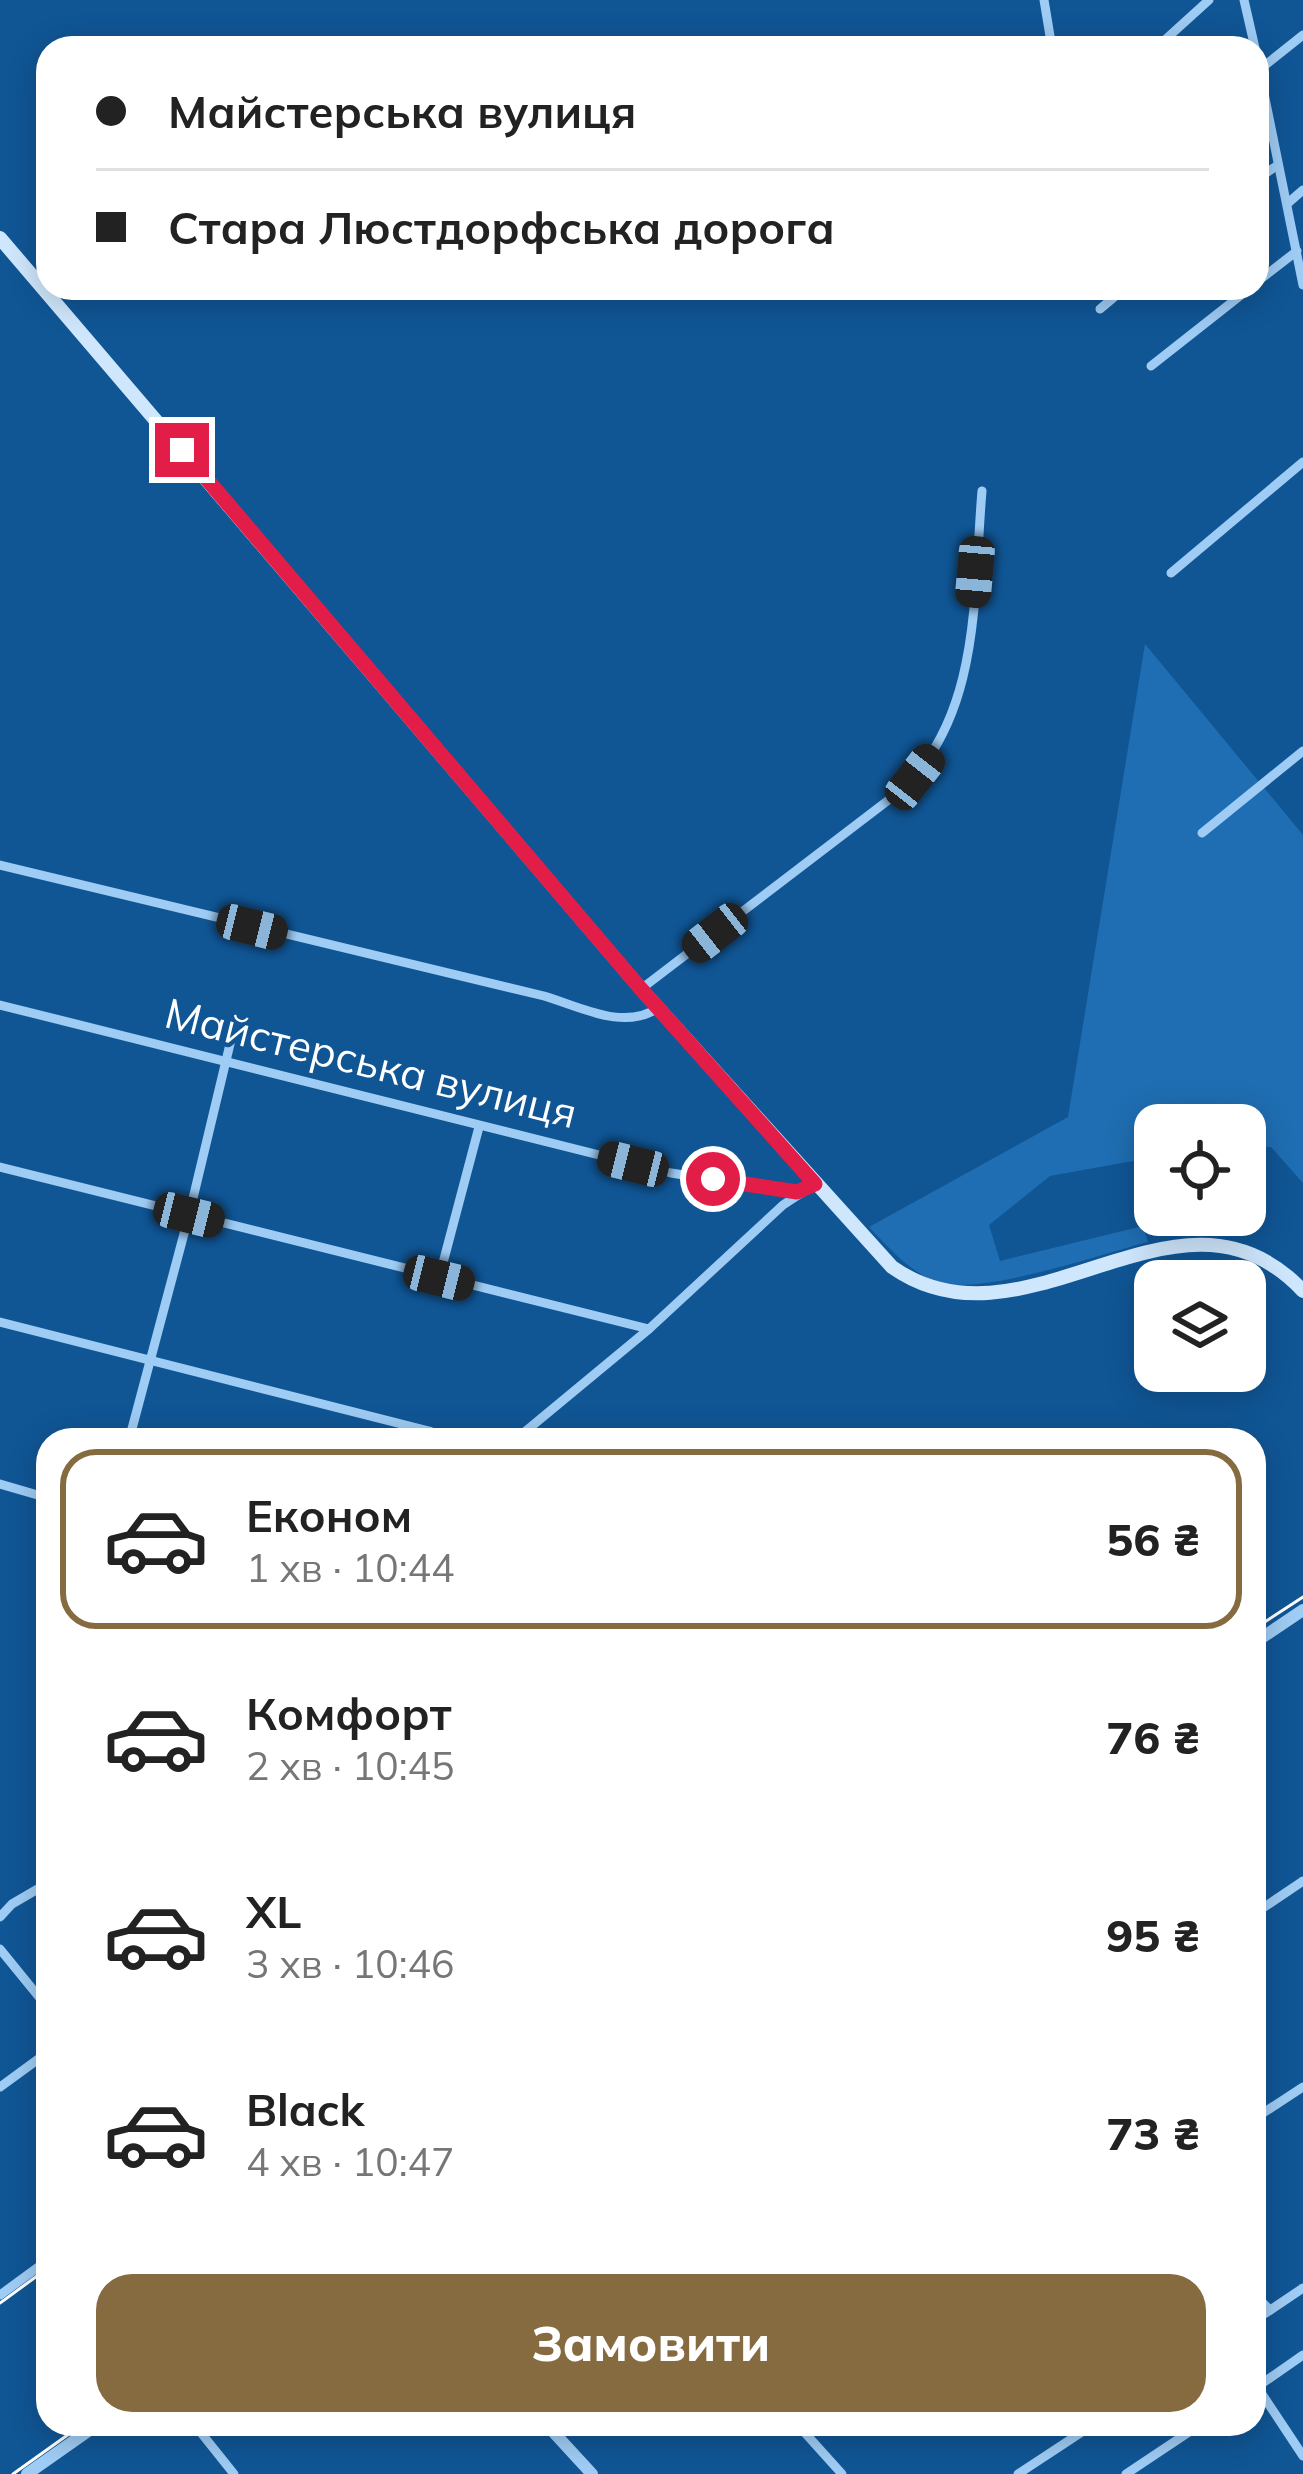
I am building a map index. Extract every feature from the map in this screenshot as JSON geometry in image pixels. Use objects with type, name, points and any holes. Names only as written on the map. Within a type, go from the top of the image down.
[{"type":"main road","points":[[3,246],[36,284]]},
{"type":"main road","points":[[49,300],[641,989],[892,1267],[919,1284],[944,1292],[994,1294],[1154,1251],[1221,1244],[1258,1256],[1303,1291]]},
{"type":"street","points":[[1044,0],[1050,36]]},
{"type":"street","points":[[1169,36],[1209,0]]},
{"type":"street","points":[[1244,0],[1252,36]]},
{"type":"street","points":[[1269,57],[1303,35]]},
{"type":"street","points":[[1269,126],[1303,285]]},
{"type":"street","points":[[1269,171],[1278,165]]},
{"type":"street","points":[[1288,203],[1303,190]]},
{"type":"street","points":[[1269,273],[1297,251]]},
{"type":"street","points":[[1100,309],[1111,300]]},
{"type":"street","points":[[1150,366],[1235,300]]},
{"type":"street","points":[[1171,574],[1303,462]]},
{"type":"street","points":[[641,989],[899,792],[932,756],[963,682],[982,490]]},
{"type":"street","points":[[1202,833],[1303,752]]},
{"type":"street","points":[[0,865],[626,1020],[658,1008]]},
{"type":"street","name":"Майстерська вулиця","points":[[0,1005],[671,1173],[797,1192]]},
{"type":"street","points":[[132,1428],[236,1019]]},
{"type":"street","points":[[439,1278],[479,1127]]},
{"type":"street","points":[[0,1167],[649,1329]]},
{"type":"street","points":[[529,1428],[649,1329],[797,1192],[815,1184]]},
{"type":"street","points":[[0,1322],[418,1428]]},
{"type":"street","points":[[0,1484],[36,1494]]},
{"type":"street","points":[[1266,1635],[1303,1610]]},
{"type":"street","points":[[1266,1906],[1303,1881]]},
{"type":"street","points":[[0,1917],[36,1890]]},
{"type":"street","points":[[0,1949],[36,1991]]},
{"type":"street","points":[[0,2087],[36,2061]]},
{"type":"street","points":[[1266,2111],[1303,2087]]},
{"type":"street","points":[[0,2295],[36,2269]]},
{"type":"street","points":[[1266,2314],[1303,2288]]},
{"type":"street","points":[[1266,2307],[1270,2311]]},
{"type":"street","points":[[1266,2379],[1303,2354]]},
{"type":"street","points":[[1266,2402],[1303,2456]]},
{"type":"street","points":[[27,2474],[81,2436]]},
{"type":"street","points":[[204,2436],[234,2474]]},
{"type":"street","points":[[557,2436],[592,2474]]},
{"type":"street","points":[[808,2436],[842,2474]]},
{"type":"street","points":[[1018,2474],[1076,2436]]},
{"type":"street","points":[[1126,2474],[1183,2436]]},
{"type":"shaded area","points":[[1145,644],[1303,835],[1303,1183],[1266,1147],[1266,1104],[1134,1104],[1134,1161],[1050,1176],[989,1225],[1000,1261],[1134,1228],[1134,1236],[1146,1236],[1148,1242],[1007,1279],[953,1285],[924,1276],[869,1227],[1068,1117]]},
{"type":"tram line","points":[[1266,1621],[1303,1597]]},
{"type":"tram line","points":[[0,2303],[36,2277]]},
{"type":"tram line","points":[[13,2474],[66,2436]]},
{"type":"route","points":[[182,450],[641,989],[815,1184],[797,1192],[713,1179]]}]
